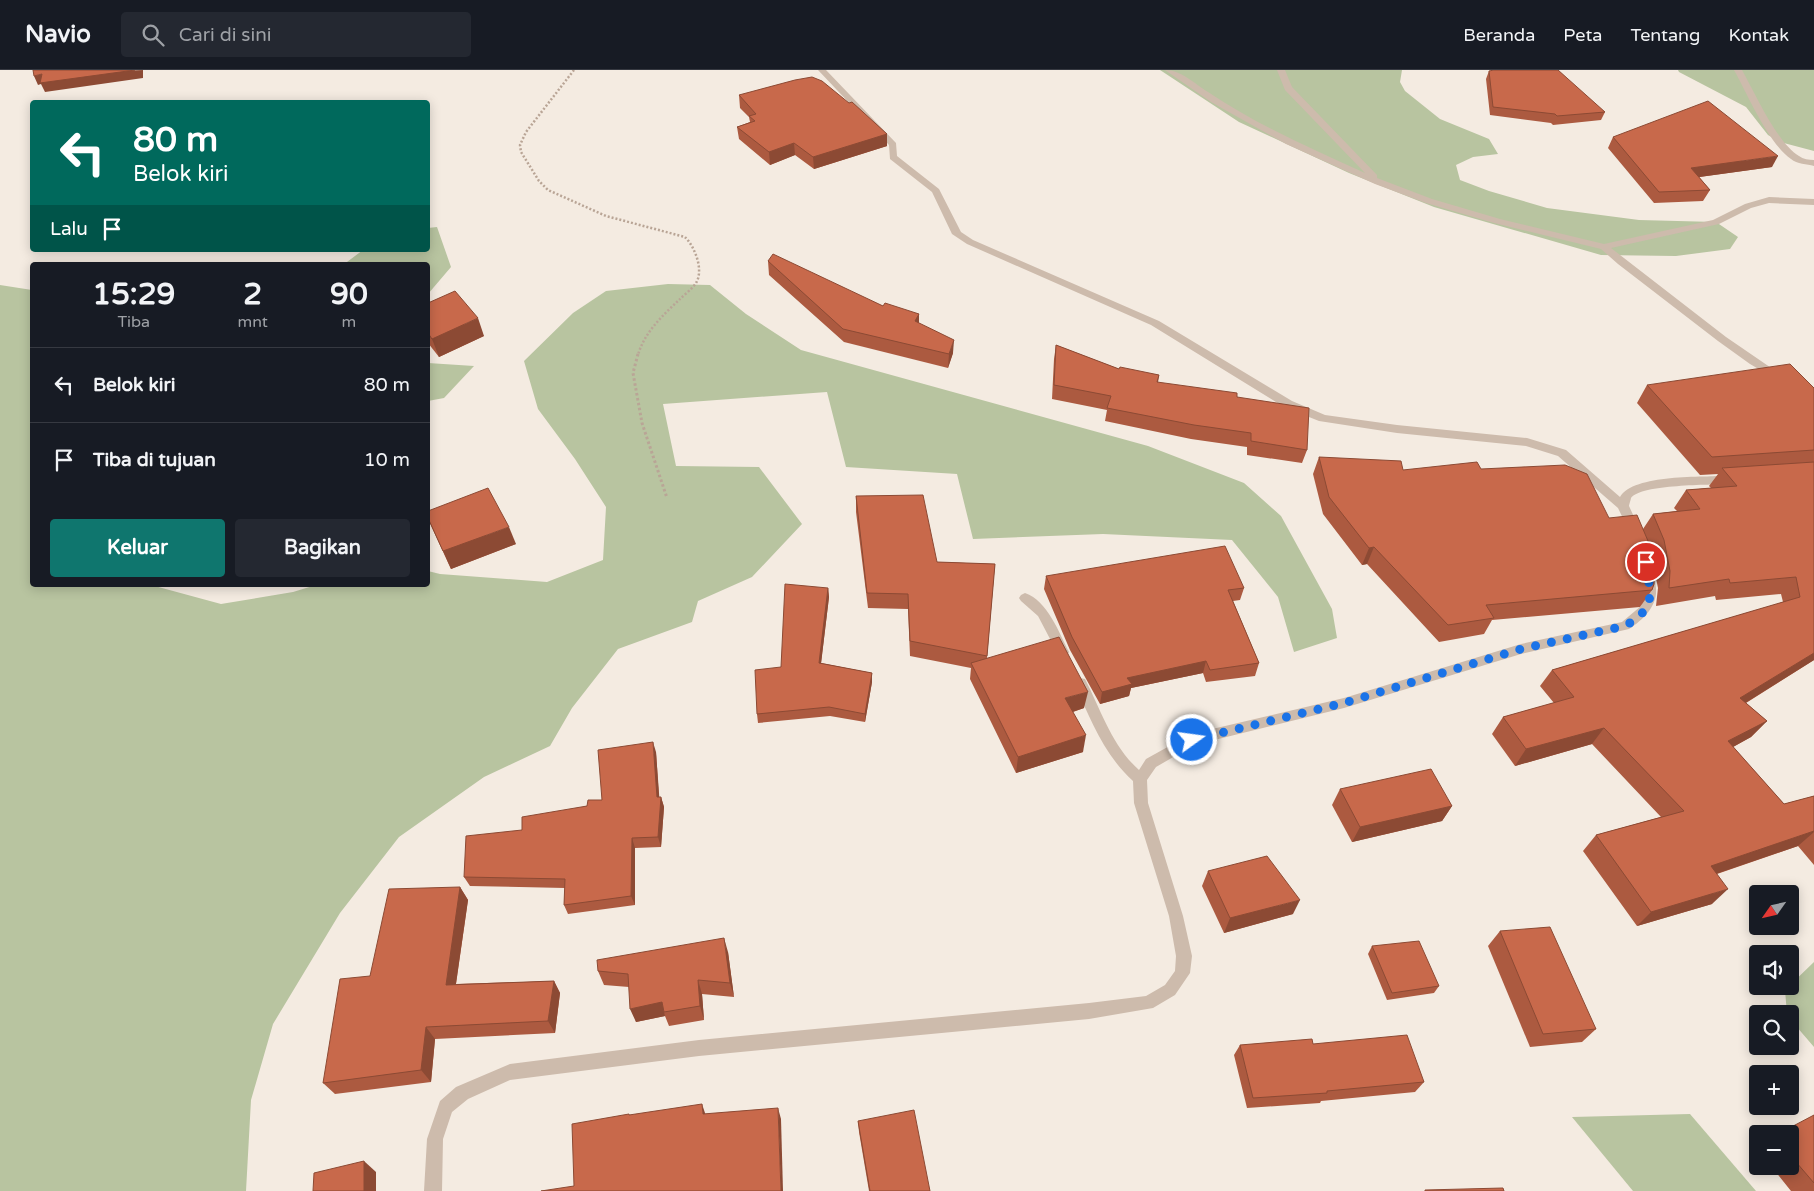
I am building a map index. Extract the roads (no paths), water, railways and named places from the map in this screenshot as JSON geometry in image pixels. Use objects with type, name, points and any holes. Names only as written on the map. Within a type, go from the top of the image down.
[{"type":"street","points":[[822,70],[893,145],[892,157],[936,191],[957,234],[970,242],[1155,322],[1288,404],[1323,418],[1397,429],[1527,442],[1562,453],[1623,506],[1640,546]]},
{"type":"street","points":[[1169,70],[1214,100],[1289,142],[1378,182],[1429,201],[1497,221],[1604,247],[1716,222],[1748,206],[1769,200],[1814,202]]},
{"type":"street","points":[[1281,70],[1288,88],[1378,182]]},
{"type":"street","points":[[1738,70],[1773,131],[1789,153],[1798,159],[1814,163]]},
{"type":"street","points":[[1604,247],[1722,339],[1754,362],[1788,381]]},
{"type":"street","points":[[1623,506],[1627,495],[1640,487],[1744,478]]},
{"type":"street","points":[[433,1191],[435,1139],[446,1107],[462,1093],[510,1072],[699,1048],[1089,1011],[1148,1002],[1170,990],[1182,973],[1184,956],[1176,916],[1142,803],[1140,779],[1151,764],[1192,740],[1344,703],[1521,649],[1625,626],[1647,609],[1650,598],[1646,562]]},
{"type":"street","points":[[1025,598],[1042,613],[1109,744],[1123,764],[1140,779]]}]
